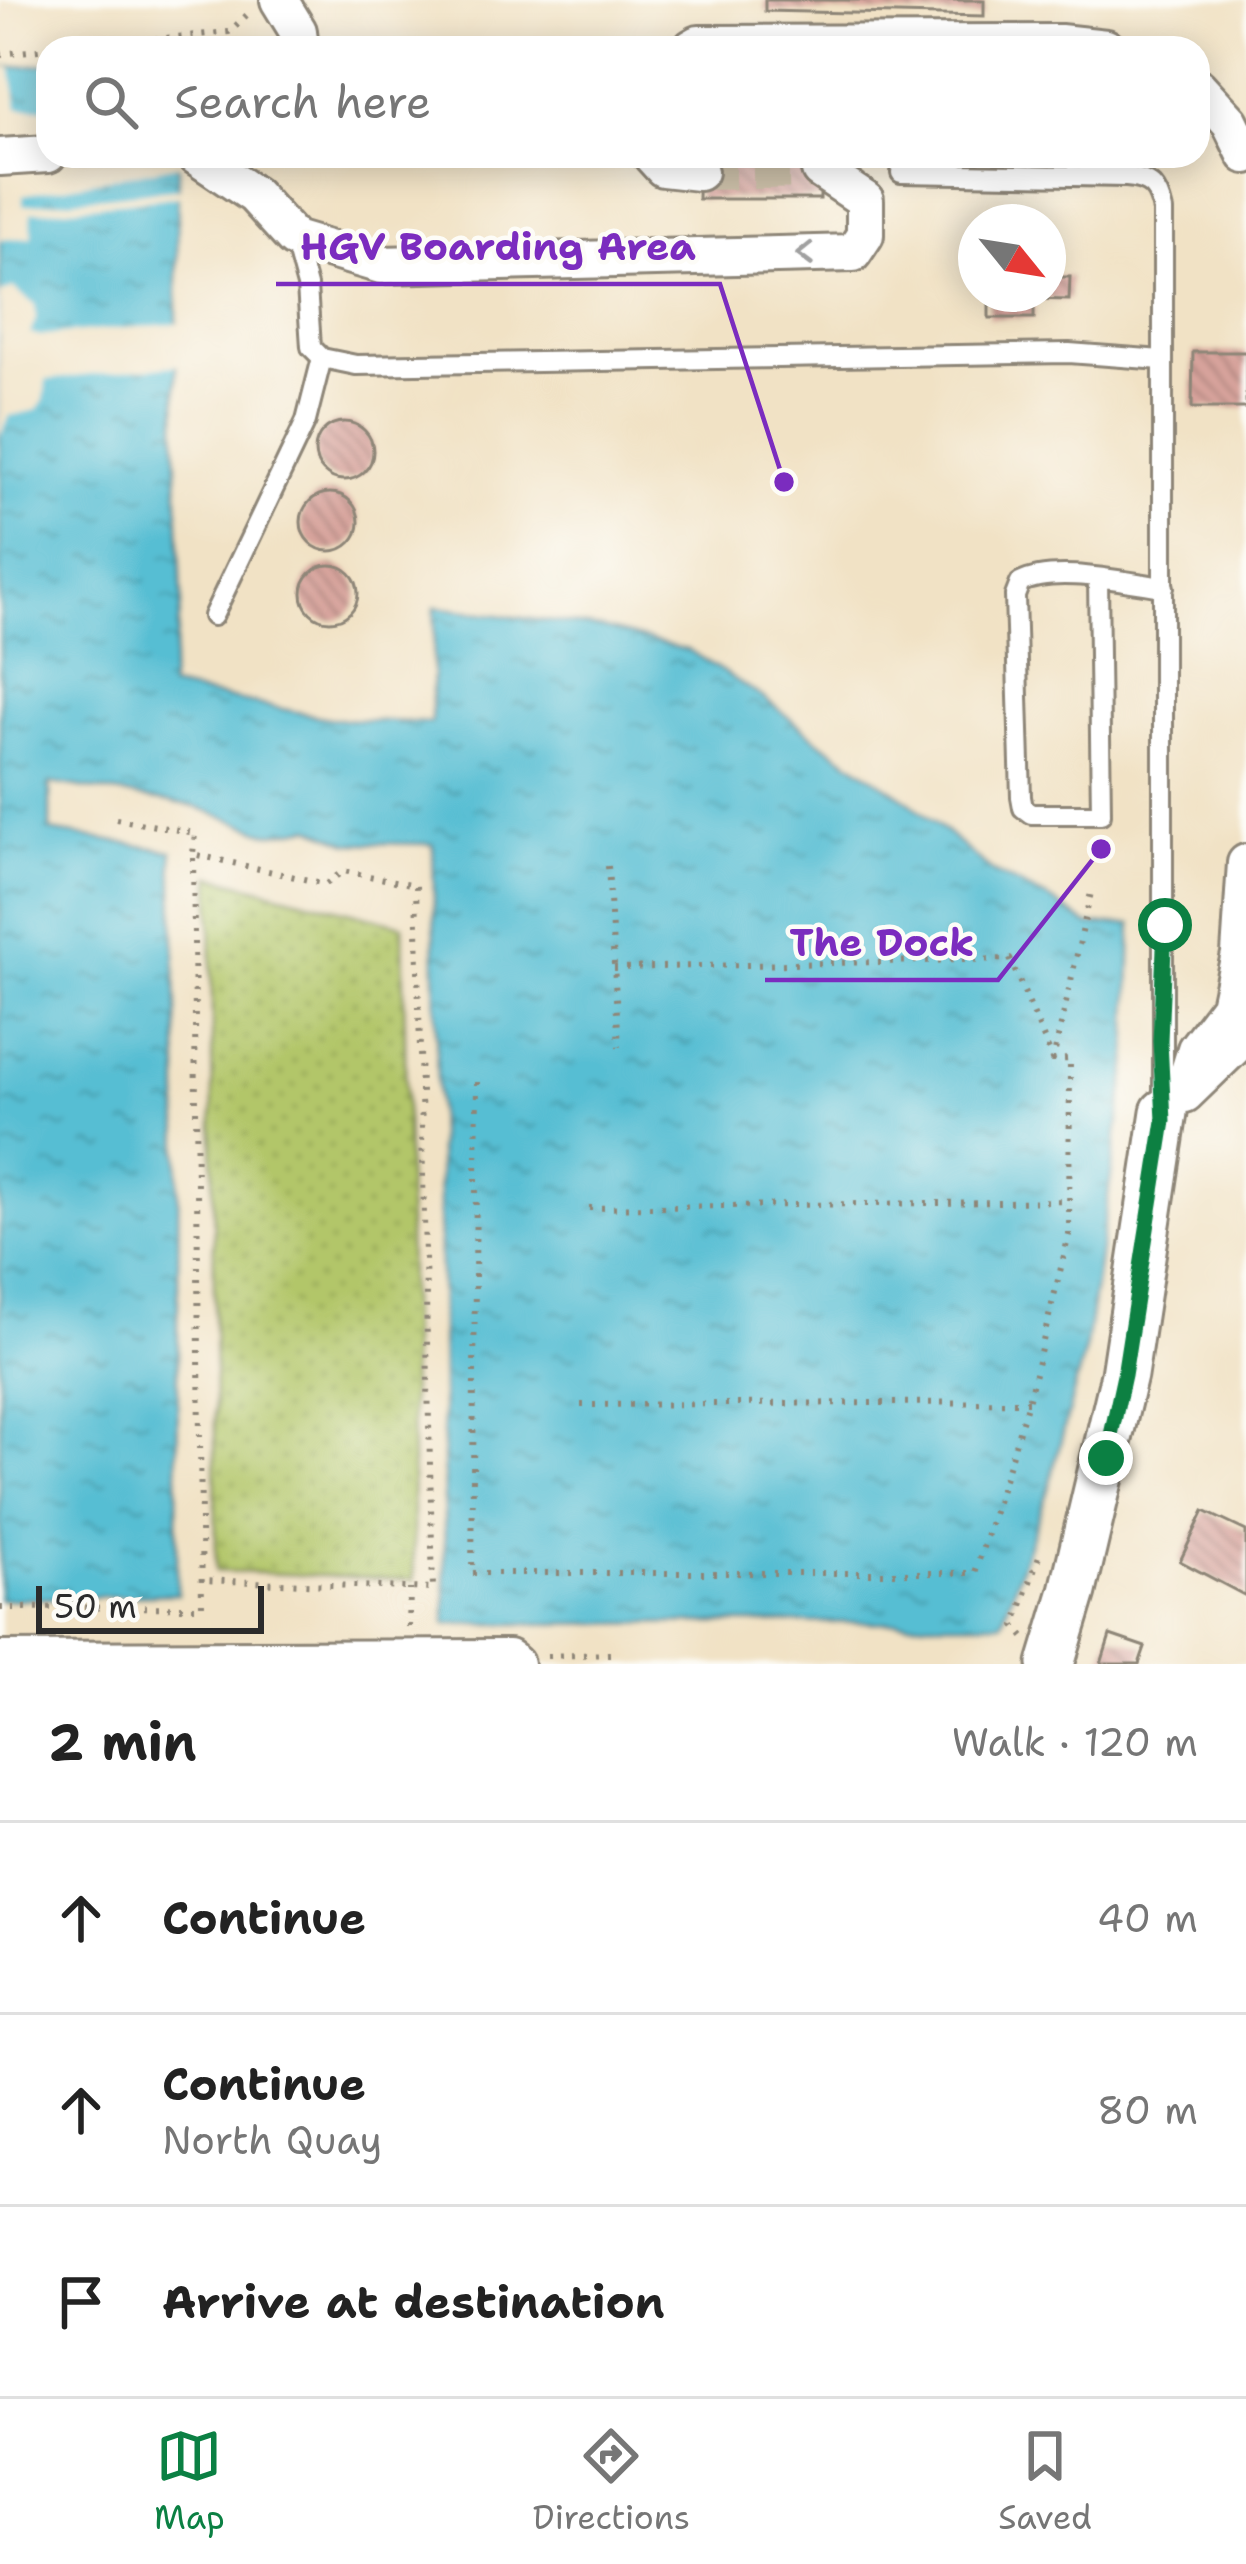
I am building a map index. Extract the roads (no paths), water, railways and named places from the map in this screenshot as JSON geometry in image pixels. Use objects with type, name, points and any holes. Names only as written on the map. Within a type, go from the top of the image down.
[{"type":"street","points":[[279,0],[299,36]]},
{"type":"street","points":[[1210,100],[1230,122],[1246,155]]},
{"type":"street","points":[[0,157],[36,155]]},
{"type":"street","points":[[214,168],[254,195],[294,239],[381,265],[853,253],[865,235],[865,200],[820,170]]},
{"type":"street","points":[[663,168],[698,172]]},
{"type":"street","points":[[1051,1664],[1124,1375],[1164,1112],[1188,1075],[1205,1034],[1229,1006],[1240,954],[1246,863]]},
{"type":"street","points":[[1164,1112],[1246,1035]]},
{"type":"street","points":[[0,1660],[512,1661]]},
{"type":"lane","points":[[901,173],[1145,178],[1159,191],[1163,211],[1165,925],[1160,1041],[1164,1112]]},
{"type":"lane","points":[[294,239],[307,286],[311,347],[322,358],[356,365],[1069,353],[1162,360]]},
{"type":"lane","points":[[213,616],[306,422],[322,358]]},
{"type":"lane","points":[[1098,578],[1101,814],[1031,814],[1023,808],[1021,797],[1016,596],[1020,583],[1030,578],[1098,578],[1164,587]]},
{"type":"water","points":[[36,65],[36,168],[178,168],[176,444],[182,600],[169,687],[333,719],[431,723],[435,607],[601,628],[690,651],[906,799],[993,872],[1053,901],[1088,925],[1132,924],[1128,1061],[1086,1346],[1048,1489],[1002,1622],[446,1624],[433,844],[349,843],[311,827],[270,834],[191,805],[50,783],[50,831],[172,851],[179,1070],[177,1594],[0,1600],[0,68]]},
{"type":"tunnel","points":[[699,172],[820,170]]},
{"type":"place","name":"HGV Boarding Area","points":[[784,482]]},
{"type":"place","name":"The Dock","points":[[1101,849]]}]
